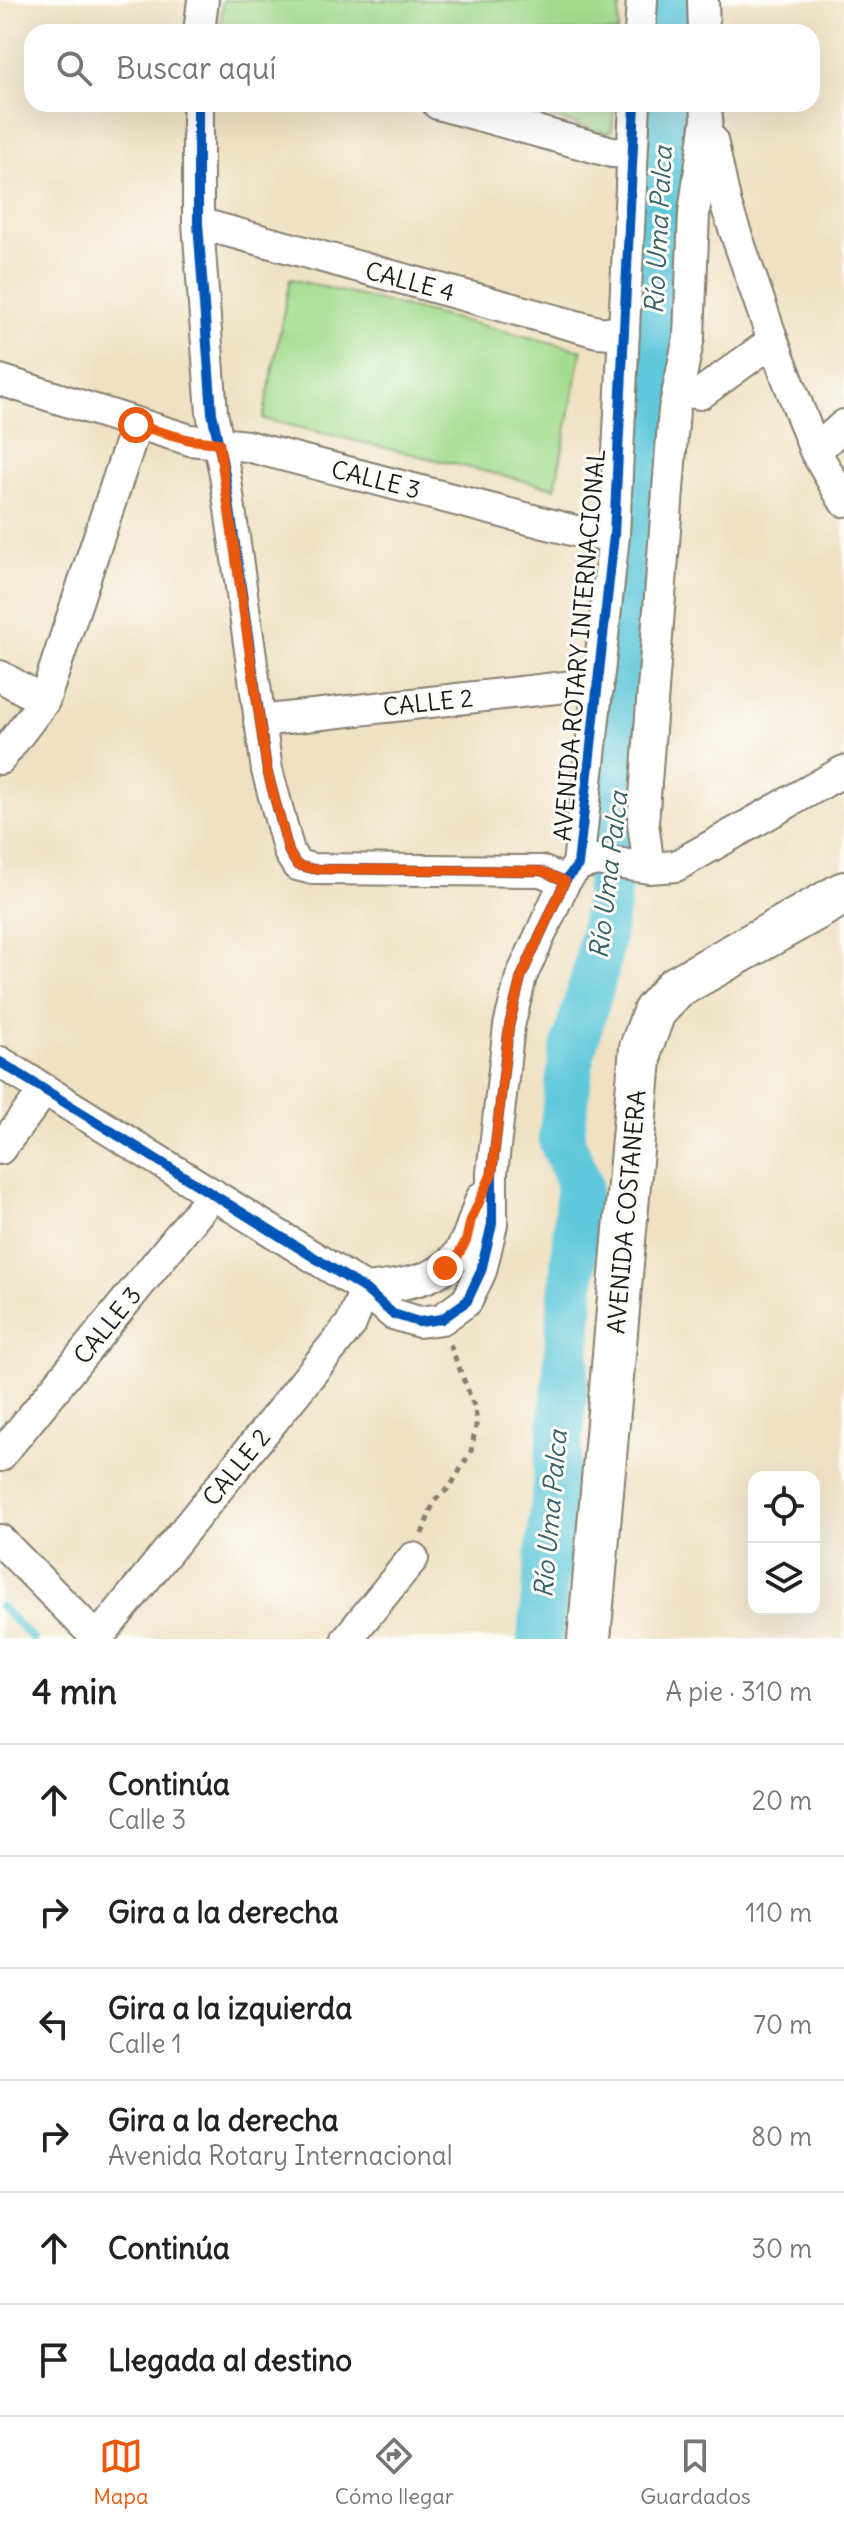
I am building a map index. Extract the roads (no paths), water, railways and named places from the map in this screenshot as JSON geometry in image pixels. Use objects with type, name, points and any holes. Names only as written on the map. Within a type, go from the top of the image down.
[{"type":"street","points":[[200,24],[203,0]]},
{"type":"street","points":[[640,24],[642,0]]},
{"type":"street","points":[[703,0],[704,24]]},
{"type":"street","points":[[198,112],[198,223],[212,413],[267,770],[289,852],[297,865],[313,869],[541,871],[676,866],[844,771]]},
{"type":"street","points":[[467,112],[612,152],[632,153]]},
{"type":"street","name":"AVENIDA ROTARY INTERNACIONAL","points":[[492,1173],[509,1026],[521,977],[602,867],[598,689],[614,535],[635,112]]},
{"type":"street","points":[[707,112],[726,205],[773,341],[815,451],[844,501]]},
{"type":"street","points":[[602,867],[643,823],[674,410],[689,337],[694,213],[707,112]]},
{"type":"street","name":"CALLE 4","points":[[198,223],[598,332],[624,334]]},
{"type":"street","points":[[679,391],[700,394],[773,341]]},
{"type":"street","name":"CALLE 3","points":[[0,380],[190,440],[247,446],[587,534],[614,535]]},
{"type":"street","points":[[0,759],[44,701],[136,425]]},
{"type":"street","points":[[815,451],[844,425]]},
{"type":"street","points":[[0,676],[44,701]]},
{"type":"street","name":"CALLE 2","points":[[259,721],[574,686],[598,689]]},
{"type":"street","name":"AVENIDA COSTANERA","points":[[589,1639],[641,1048],[654,1012],[675,988],[844,893]]},
{"type":"street","points":[[0,1062],[365,1289],[393,1314],[419,1322],[442,1319],[467,1301],[481,1271],[492,1224],[492,1173]]},
{"type":"street","points":[[0,1149],[45,1090]]},
{"type":"street","points":[[365,1289],[414,1282],[445,1268],[457,1257],[466,1241],[471,1220],[492,1173]]},
{"type":"street","name":"CALLE 3","points":[[0,1456],[213,1194]]},
{"type":"street","name":"CALLE 2","points":[[98,1639],[351,1324],[365,1289]]},
{"type":"street","points":[[0,1540],[98,1639]]},
{"type":"street","points":[[347,1639],[413,1558]]},
{"type":"waterway","name":"Río Uma Palca","points":[[670,24],[671,0]]},
{"type":"waterway","name":"Río Uma Palca","points":[[540,1639],[564,1397],[579,1183],[561,1139],[572,1053],[596,970],[608,899],[642,552],[664,112]]},
{"type":"waterway","points":[[0,1606],[33,1639]]}]
